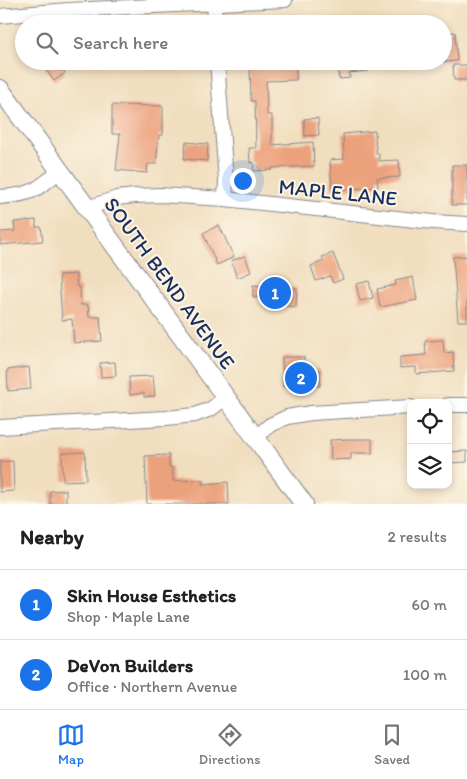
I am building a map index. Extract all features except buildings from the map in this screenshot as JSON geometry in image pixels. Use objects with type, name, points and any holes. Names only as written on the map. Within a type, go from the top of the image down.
[{"type":"main road","name":"SOUTH BEND AVENUE","points":[[0,89],[304,504]]},
{"type":"street","points":[[0,16],[214,2],[285,0]]},
{"type":"street","points":[[214,2],[215,15]]},
{"type":"street","points":[[218,70],[226,181],[225,199]]},
{"type":"street","points":[[0,197],[18,196],[33,192],[59,171]]},
{"type":"street","name":"MAPLE LANE","points":[[87,208],[116,198],[160,195],[225,199],[433,222],[467,224]]},
{"type":"street","points":[[0,427],[195,415],[211,409],[226,397]]},
{"type":"street","points":[[452,405],[467,405]]},
{"type":"street","points":[[255,438],[270,425],[287,417],[311,413],[407,407]]},
{"type":"place","name":"Skin House Esthetics","points":[[275,293]]},
{"type":"place","name":"DeVon Builders","points":[[301,378]]}]
